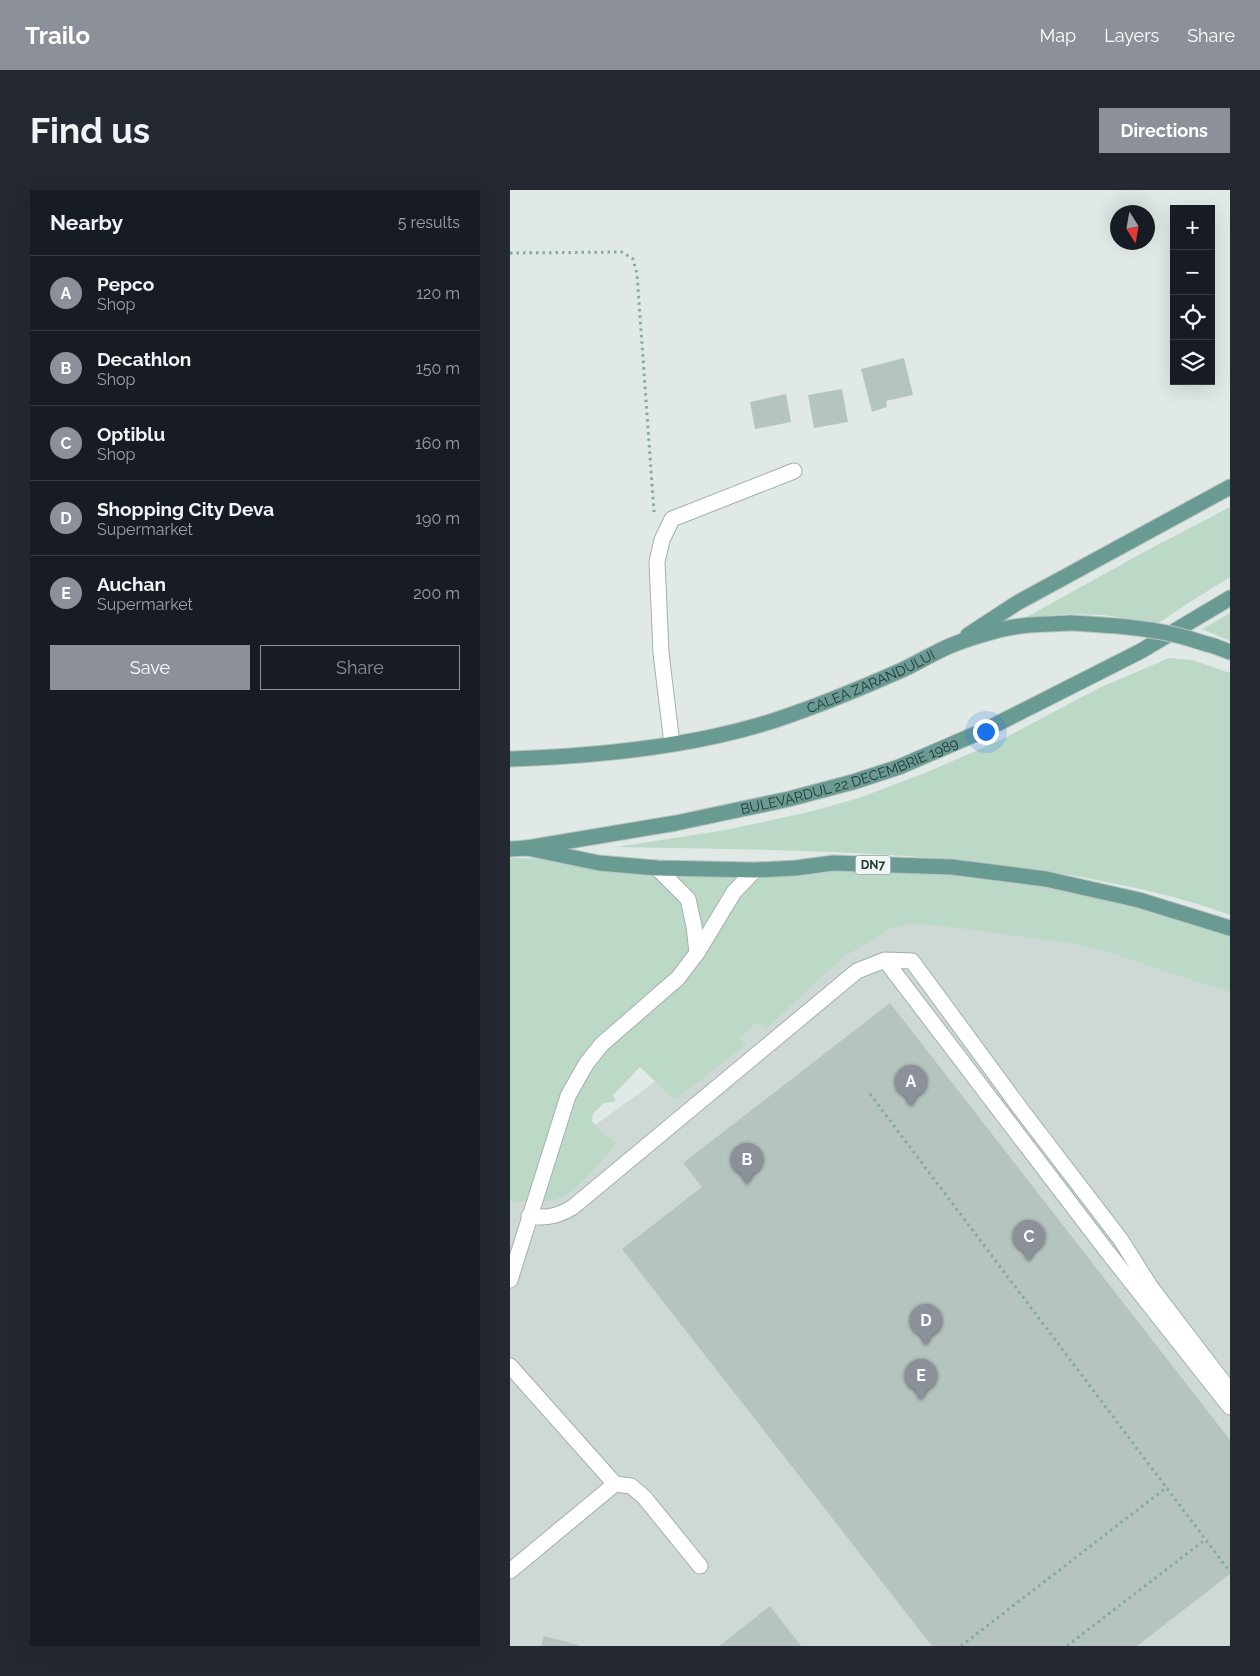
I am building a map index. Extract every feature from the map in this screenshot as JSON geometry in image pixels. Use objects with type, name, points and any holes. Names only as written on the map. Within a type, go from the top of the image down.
[{"type":"main road","points":[[953,645],[1017,603],[1230,486]]},
{"type":"main road","name":"BULEVARDUL 22 DECEMBRIE 1989","points":[[527,848],[676,823],[789,799],[853,782],[899,766],[985,730],[1140,651],[1230,598]]},
{"type":"main road","name":"CALEA ZARANDULUI","points":[[510,759],[550,758],[620,751],[672,744],[741,729],[790,715],[848,693],[902,670],[953,645],[1000,630],[1071,623],[1112,625],[1177,635],[1230,652]]},
{"type":"main road","name":"DN7","points":[[510,849],[527,848],[599,863],[657,868],[755,870],[843,863],[952,867],[1046,879],[1139,900],[1230,928]]},
{"type":"street","points":[[672,744],[661,653],[658,604],[658,562],[662,540],[672,519],[794,471]]},
{"type":"street","points":[[657,868],[688,899],[697,953]]},
{"type":"street","points":[[510,1280],[568,1096],[586,1064],[602,1044],[678,978],[697,953],[734,892],[755,870]]},
{"type":"street","points":[[530,1216],[551,1217],[573,1207],[857,971],[885,960],[912,961],[1023,1112],[1121,1240],[1150,1286],[1230,1391]]},
{"type":"street","points":[[885,960],[1106,1250],[1230,1407]]},
{"type":"street","points":[[510,1366],[615,1484],[631,1486],[644,1497],[700,1566]]},
{"type":"street","points":[[510,1571],[615,1484]]},
{"type":"path","points":[[510,253],[622,252],[633,259],[637,274],[654,512]]},
{"type":"path","points":[[870,1094],[1230,1572]]},
{"type":"path","points":[[961,1646],[1167,1487]]},
{"type":"path","points":[[1067,1646],[1206,1539]]},
{"type":"shaded area","points":[[904,901],[1230,978],[1230,1646],[510,1646],[510,1187]]},
{"type":"green space","points":[[1230,507],[1230,577],[1157,624],[1104,615],[1067,614],[1025,618],[1144,552]]},
{"type":"green space","points":[[1230,613],[1230,641],[1202,629]]},
{"type":"green space","points":[[1169,658],[1192,660],[1230,673],[1230,915],[1179,899],[1126,886],[1032,869],[973,862],[855,853],[616,847],[726,830],[809,812],[859,798],[925,773],[1001,740],[1097,689]]},
{"type":"green space","points":[[510,858],[962,870],[1102,896],[1230,934],[1230,992],[1083,945],[936,925],[909,924],[890,929],[842,958],[766,1029],[757,1022],[739,1039],[746,1045],[675,1100],[640,1067],[613,1095],[616,1101],[604,1103],[593,1114],[592,1121],[602,1134],[617,1142],[590,1174],[574,1189],[557,1199],[510,1202]]},
{"type":"building","points":[[904,358],[913,395],[886,401],[887,407],[872,412],[861,369]]},
{"type":"building","points":[[842,389],[848,422],[814,428],[808,395]]},
{"type":"building","points":[[786,394],[791,422],[755,429],[750,402]]},
{"type":"building","points":[[890,1003],[1230,1440],[1230,1574],[1137,1646],[932,1646],[622,1249],[702,1187],[683,1163]]},
{"type":"building","points":[[770,1606],[801,1646],[719,1646]]},
{"type":"building","points":[[544,1636],[578,1645],[578,1646],[541,1646]]},
{"type":"place","name":"Pepco","points":[[911,1106]]},
{"type":"place","name":"Decathlon","points":[[747,1184]]},
{"type":"place","name":"Optiblu","points":[[1029,1261]]},
{"type":"place","name":"Shopping City Deva","points":[[926,1345]]},
{"type":"place","name":"Auchan","points":[[921,1400]]}]
